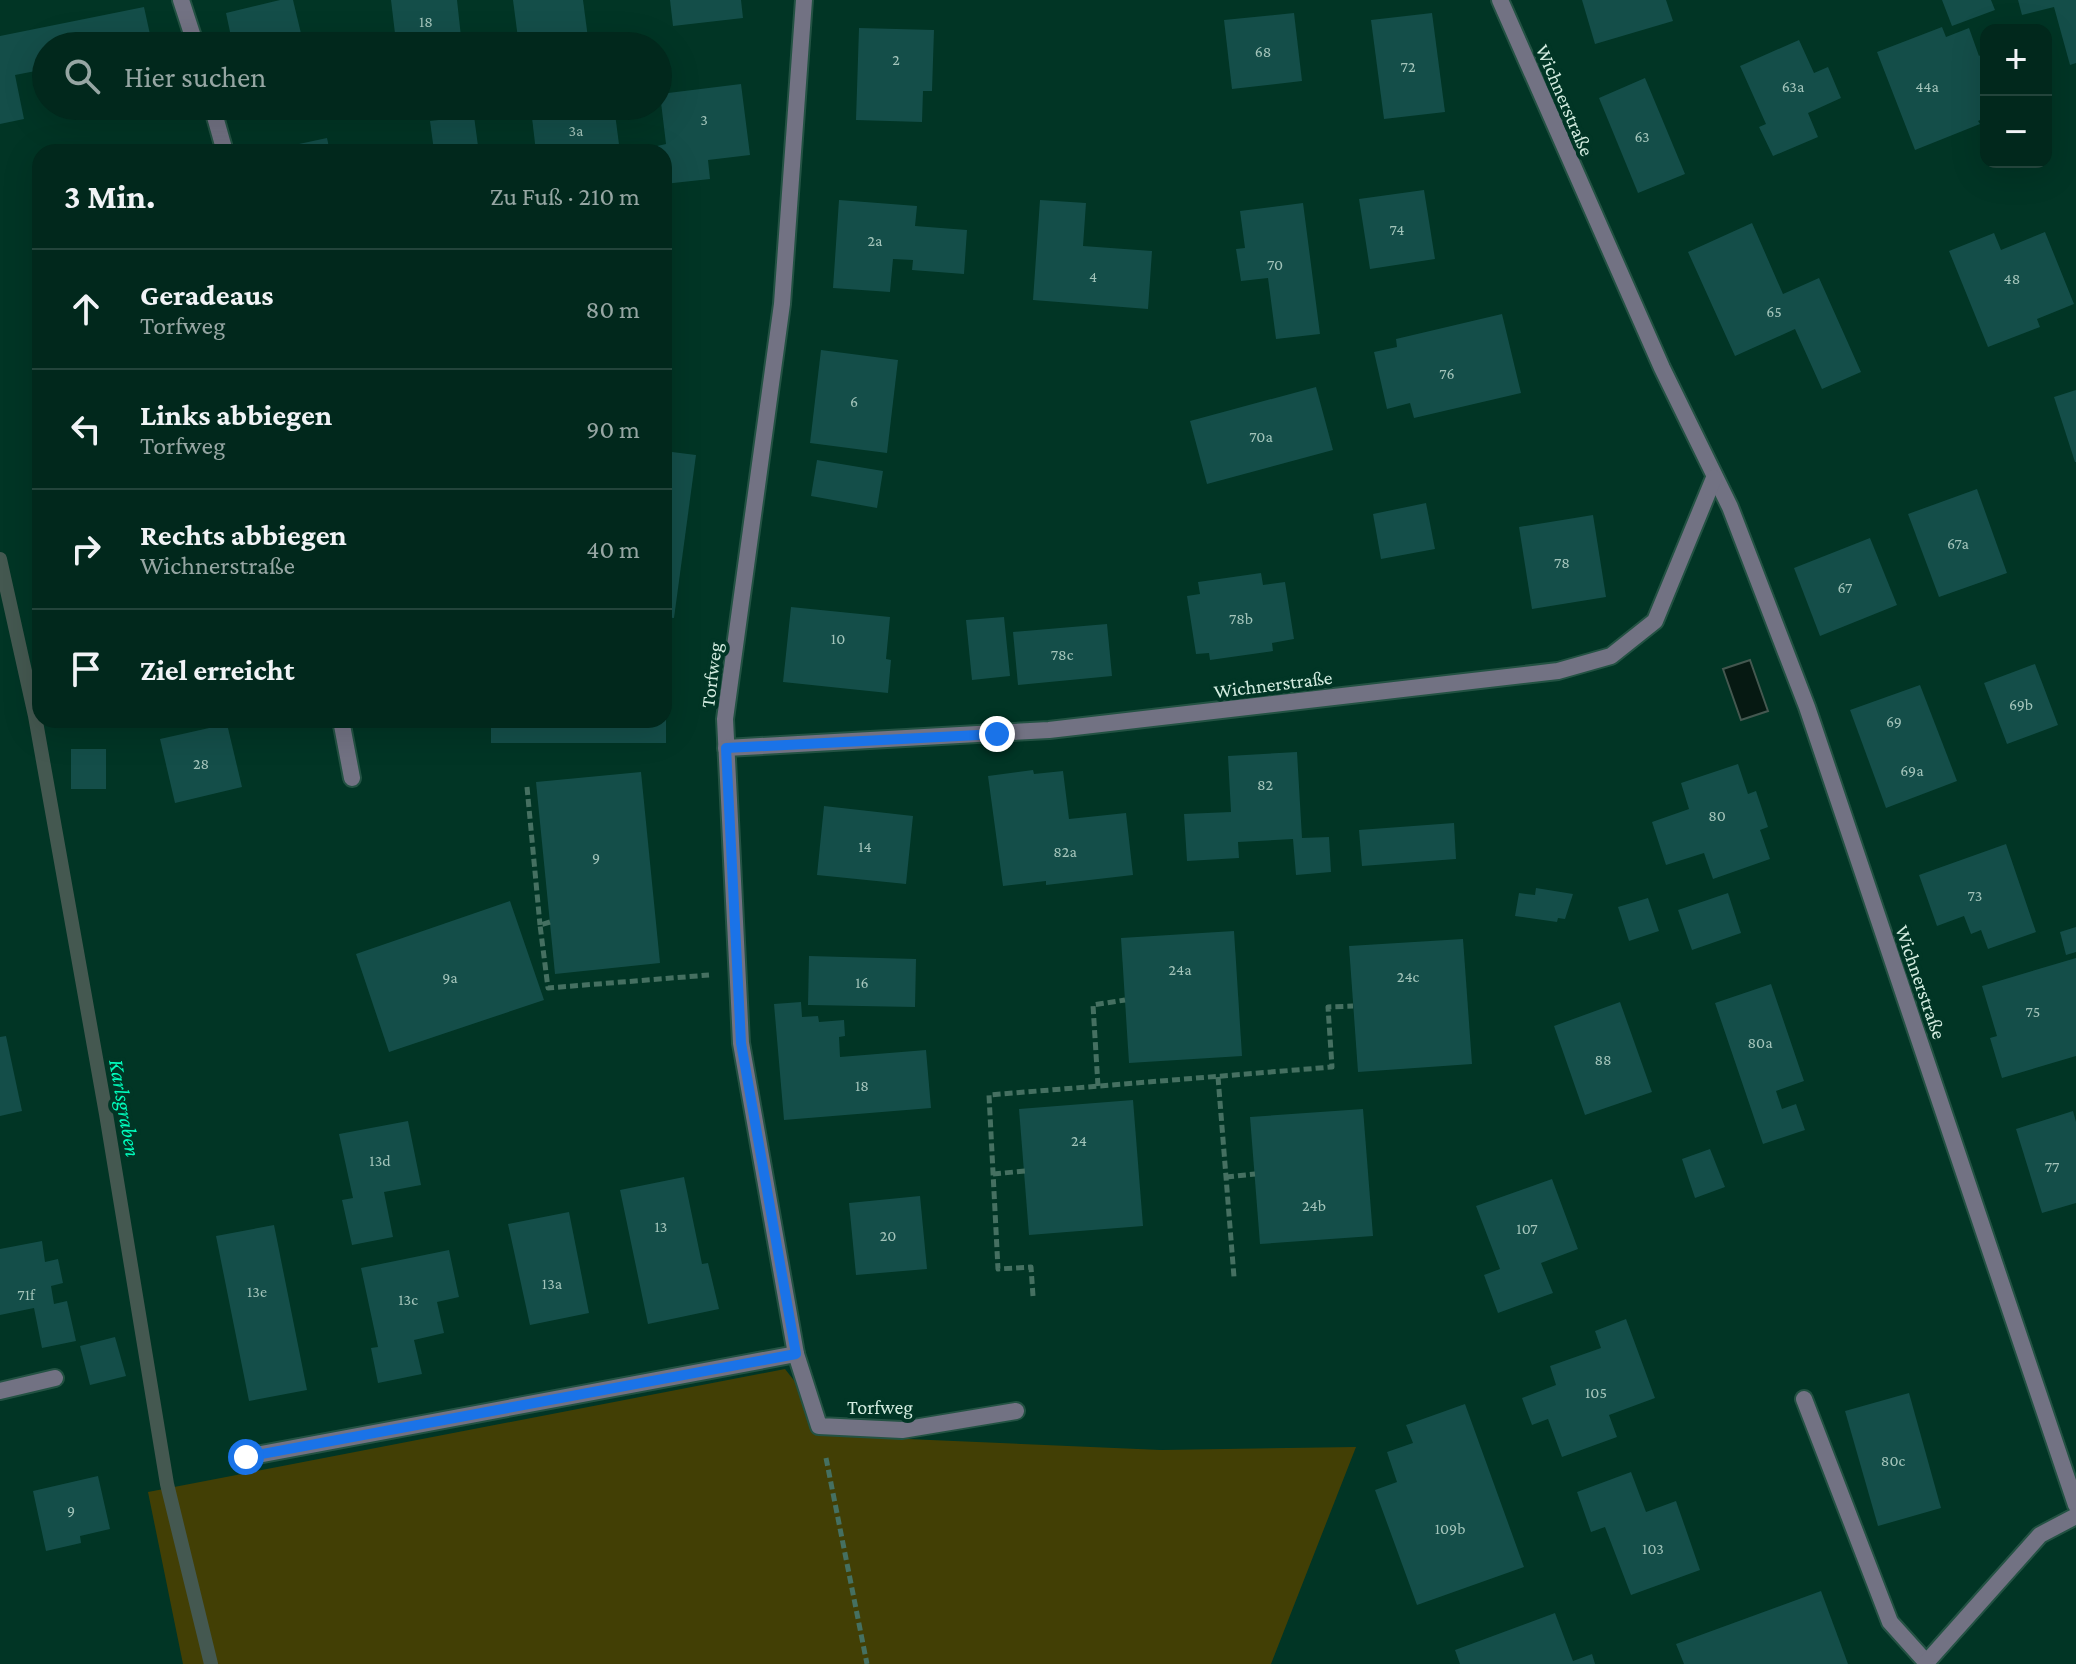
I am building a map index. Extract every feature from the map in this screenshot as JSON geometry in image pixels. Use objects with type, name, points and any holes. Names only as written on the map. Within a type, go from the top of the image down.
[{"type":"street","points":[[181,0],[191,32]]},
{"type":"street","name":"Torfweg","points":[[804,0],[782,304],[727,704],[726,748],[741,1043],[796,1354],[819,1426],[902,1430],[1016,1411]]},
{"type":"street","name":"Wichnerstraße","points":[[1500,0],[1602,234],[1730,507],[1807,707],[2076,1505]]},
{"type":"street","points":[[216,120],[223,144]]},
{"type":"street","name":"Wichnerstraße","points":[[726,748],[1049,730],[1558,671],[1611,656],[1655,621],[1714,478]]},
{"type":"street","points":[[343,728],[352,778]]},
{"type":"street","points":[[246,1457],[796,1354]]},
{"type":"street","points":[[0,1391],[55,1378]]},
{"type":"street","points":[[1804,1399],[1890,1622],[1926,1663],[2040,1535],[2076,1516]]},
{"type":"path","points":[[527,787],[548,988],[737,973]]},
{"type":"path","points":[[540,925],[550,922]]},
{"type":"path","points":[[1098,1086],[1093,1005],[1125,1000]]},
{"type":"path","points":[[1033,1296],[1031,1267],[998,1269],[989,1095],[1332,1067],[1328,1007],[1353,1006]]},
{"type":"path","points":[[1218,1077],[1234,1277]]},
{"type":"path","points":[[993,1174],[1025,1171]]},
{"type":"path","points":[[1226,1177],[1255,1174]]},
{"type":"path","points":[[819,1426],[867,1664]]},
{"type":"shaded area","points":[[1750,660],[1768,711],[1741,720],[1723,669]]},
{"type":"shaded area","points":[[785,1369],[838,1436],[1161,1450],[1356,1447],[1271,1664],[183,1664],[148,1492]]},
{"type":"building","points":[[280,0],[293,0],[301,32],[230,32],[226,13]]},
{"type":"building","points":[[391,0],[457,0],[460,32],[395,32]]},
{"type":"building","points":[[513,0],[583,0],[587,32],[517,32]]},
{"type":"building","points":[[670,0],[741,0],[743,18],[673,26]]},
{"type":"building","points":[[1582,0],[1666,0],[1673,21],[1595,44]]},
{"type":"building","points":[[1942,0],[1991,0],[1995,10],[1952,26]]},
{"type":"building","points":[[2018,0],[2076,0],[2076,63],[2070,65],[2054,7],[2022,15]]},
{"type":"building","points":[[144,7],[149,32],[32,32],[32,72],[15,75],[24,119],[0,124],[0,36]]},
{"type":"building","points":[[1294,13],[1302,81],[1232,89],[1224,20]]},
{"type":"building","points":[[1432,13],[1445,112],[1384,119],[1371,20]]},
{"type":"building","points":[[1942,27],[1946,37],[1969,28],[1980,55],[1980,124],[1915,150],[1877,52]]},
{"type":"building","points":[[859,28],[934,30],[932,91],[923,91],[922,122],[856,120]]},
{"type":"building","points":[[1799,40],[1814,73],[1828,67],[1841,98],[1808,113],[1818,137],[1773,156],[1759,127],[1766,124],[1740,66]]},
{"type":"building","points":[[1645,78],[1685,174],[1638,193],[1599,98]]},
{"type":"building","points":[[741,84],[750,155],[708,160],[710,179],[672,183],[672,144],[666,144],[663,120],[672,120],[672,93]]},
{"type":"building","points":[[475,120],[478,144],[433,144],[430,121]]},
{"type":"building","points":[[532,120],[616,120],[619,144],[535,144]]},
{"type":"building","points":[[327,138],[328,144],[299,144]]},
{"type":"building","points":[[1424,190],[1435,259],[1370,269],[1359,199]]},
{"type":"building","points":[[839,200],[917,206],[915,226],[967,230],[964,274],[912,270],[913,260],[893,259],[890,292],[833,288]]},
{"type":"building","points":[[1040,200],[1086,203],[1083,246],[1152,251],[1148,309],[1033,300]]},
{"type":"building","points":[[1303,203],[1320,334],[1276,339],[1268,278],[1241,281],[1236,249],[1245,248],[1240,211]]},
{"type":"building","points":[[1752,223],[1783,294],[1819,278],[1861,372],[1822,389],[1795,329],[1735,356],[1688,252]]},
{"type":"building","points":[[2045,232],[2074,304],[2037,319],[2040,327],[1988,347],[1949,251],[1994,233],[2001,250]]},
{"type":"building","points":[[1502,314],[1521,393],[1414,418],[1410,403],[1387,409],[1374,352],[1397,347],[1396,339]]},
{"type":"building","points":[[821,350],[898,360],[887,453],[810,443]]},
{"type":"building","points":[[1316,387],[1333,450],[1207,484],[1190,421]]},
{"type":"building","points":[[2076,390],[2076,462],[2075,462],[2054,397]]},
{"type":"building","points":[[672,452],[696,455],[672,618]]},
{"type":"building","points":[[817,460],[883,471],[877,508],[811,496]]},
{"type":"building","points":[[1977,489],[2007,573],[1939,597],[1908,514]]},
{"type":"building","points":[[1426,503],[1435,549],[1381,559],[1373,514]]},
{"type":"building","points":[[1593,515],[1606,597],[1532,609],[1519,527]]},
{"type":"building","points":[[1870,538],[1897,605],[1820,636],[1794,568]]},
{"type":"building","points":[[1261,573],[1263,585],[1285,582],[1294,639],[1272,643],[1273,651],[1210,660],[1209,653],[1196,654],[1187,596],[1200,594],[1198,582]]},
{"type":"building","points":[[791,607],[890,617],[886,659],[891,660],[888,693],[783,682]]},
{"type":"building","points":[[1004,617],[1010,676],[972,680],[966,620]]},
{"type":"building","points":[[1107,624],[1112,676],[1018,685],[1013,632]]},
{"type":"building","points":[[2035,664],[2058,725],[2007,744],[1984,683]]},
{"type":"building","points":[[1920,685],[1957,781],[1886,808],[1850,710]]},
{"type":"building","points":[[209,728],[228,728],[242,787],[175,803],[160,739]]},
{"type":"building","points":[[491,728],[666,728],[666,743],[491,743]]},
{"type":"building","points":[[71,749],[106,749],[106,789],[71,789]]},
{"type":"building","points":[[1297,752],[1302,838],[1329,837],[1331,872],[1296,875],[1293,839],[1238,842],[1239,858],[1187,861],[1184,814],[1231,812],[1228,756]]},
{"type":"building","points":[[1738,764],[1748,794],[1756,791],[1768,827],[1760,830],[1770,859],[1713,879],[1704,853],[1666,865],[1652,822],[1689,809],[1681,783]]},
{"type":"building","points":[[1033,770],[1034,774],[1063,771],[1069,819],[1126,813],[1133,875],[1046,885],[1046,881],[1003,886],[988,776]]},
{"type":"building","points":[[641,772],[660,963],[555,974],[536,782]]},
{"type":"building","points":[[824,806],[913,816],[906,884],[817,875]]},
{"type":"building","points":[[1454,823],[1456,859],[1362,866],[1359,830]]},
{"type":"building","points":[[2006,844],[2036,932],[1988,949],[1981,930],[1971,934],[1964,916],[1937,926],[1919,875]]},
{"type":"building","points":[[1536,888],[1573,894],[1565,919],[1558,918],[1557,922],[1515,916],[1519,893],[1535,895]]},
{"type":"building","points":[[1728,893],[1741,933],[1692,950],[1678,910]]},
{"type":"building","points":[[1648,898],[1659,931],[1629,941],[1618,907]]},
{"type":"building","points":[[510,901],[544,1000],[389,1052],[356,954]]},
{"type":"building","points":[[2076,927],[2076,952],[2066,955],[2060,932]]},
{"type":"building","points":[[1234,931],[1242,1056],[1129,1063],[1121,938]]},
{"type":"building","points":[[1463,939],[1472,1064],[1358,1072],[1349,946]]},
{"type":"building","points":[[809,956],[916,959],[915,1007],[808,1005]]},
{"type":"building","points":[[2076,958],[2076,1056],[2002,1078],[1990,1038],[1997,1036],[1982,986]]},
{"type":"building","points":[[1771,984],[1804,1081],[1776,1091],[1782,1109],[1796,1104],[1805,1130],[1763,1144],[1715,1003]]},
{"type":"building","points":[[801,1002],[802,1017],[818,1016],[819,1022],[844,1020],[845,1036],[839,1037],[840,1057],[926,1050],[931,1108],[784,1120],[774,1004]]},
{"type":"building","points":[[1620,1002],[1652,1092],[1585,1115],[1554,1026]]},
{"type":"building","points":[[6,1036],[22,1111],[0,1116],[0,1037]]},
{"type":"building","points":[[1133,1100],[1143,1226],[1029,1235],[1019,1109]]},
{"type":"building","points":[[1363,1109],[1373,1236],[1260,1244],[1250,1117]]},
{"type":"building","points":[[2073,1111],[2076,1122],[2076,1203],[2042,1213],[2016,1129]]},
{"type":"building","points":[[408,1121],[421,1185],[384,1192],[393,1237],[352,1245],[342,1200],[353,1198],[339,1134]]},
{"type":"building","points":[[1710,1149],[1725,1187],[1695,1198],[1682,1159]]},
{"type":"building","points":[[684,1177],[702,1264],[708,1263],[719,1309],[648,1324],[620,1190]]},
{"type":"building","points":[[1552,1179],[1578,1249],[1541,1263],[1553,1293],[1498,1313],[1484,1275],[1500,1269],[1476,1206]]},
{"type":"building","points":[[920,1196],[927,1269],[856,1275],[849,1203]]},
{"type":"building","points":[[569,1212],[589,1313],[530,1325],[508,1224]]},
{"type":"building","points":[[274,1225],[307,1390],[249,1401],[216,1236]]},
{"type":"building","points":[[42,1241],[45,1262],[58,1259],[63,1283],[51,1286],[54,1304],[67,1301],[76,1341],[42,1348],[34,1308],[0,1315],[0,1249]]},
{"type":"building","points":[[449,1250],[459,1297],[437,1302],[444,1333],[414,1340],[422,1374],[378,1383],[371,1348],[378,1347],[361,1268]]},
{"type":"building","points":[[1626,1319],[1655,1398],[1609,1415],[1617,1437],[1562,1457],[1548,1419],[1532,1425],[1522,1398],[1556,1385],[1550,1366],[1601,1348],[1595,1331]]},
{"type":"building","points":[[115,1337],[126,1376],[90,1385],[80,1346]]},
{"type":"building","points":[[1909,1393],[1941,1508],[1878,1526],[1845,1411]]},
{"type":"building","points":[[1465,1404],[1524,1567],[1417,1605],[1375,1490],[1397,1482],[1387,1452],[1413,1443],[1406,1425]]},
{"type":"building","points":[[1631,1472],[1646,1512],[1676,1501],[1700,1570],[1631,1595],[1605,1527],[1591,1532],[1577,1492]]},
{"type":"building","points":[[98,1476],[110,1529],[80,1536],[81,1543],[46,1551],[33,1491]]},
{"type":"building","points":[[1821,1591],[1848,1664],[1684,1664],[1676,1644]]},
{"type":"building","points":[[1555,1613],[1573,1661],[1592,1654],[1595,1664],[1460,1664],[1455,1650]]},
{"type":"waterway","name":"Karlsgraben","points":[[0,559],[32,703]]},
{"type":"waterway","name":"Karlsgraben","points":[[37,728],[106,1114],[167,1484],[211,1664]]},
{"type":"route","points":[[246,1457],[796,1354],[741,1043],[726,748],[997,734]]}]
